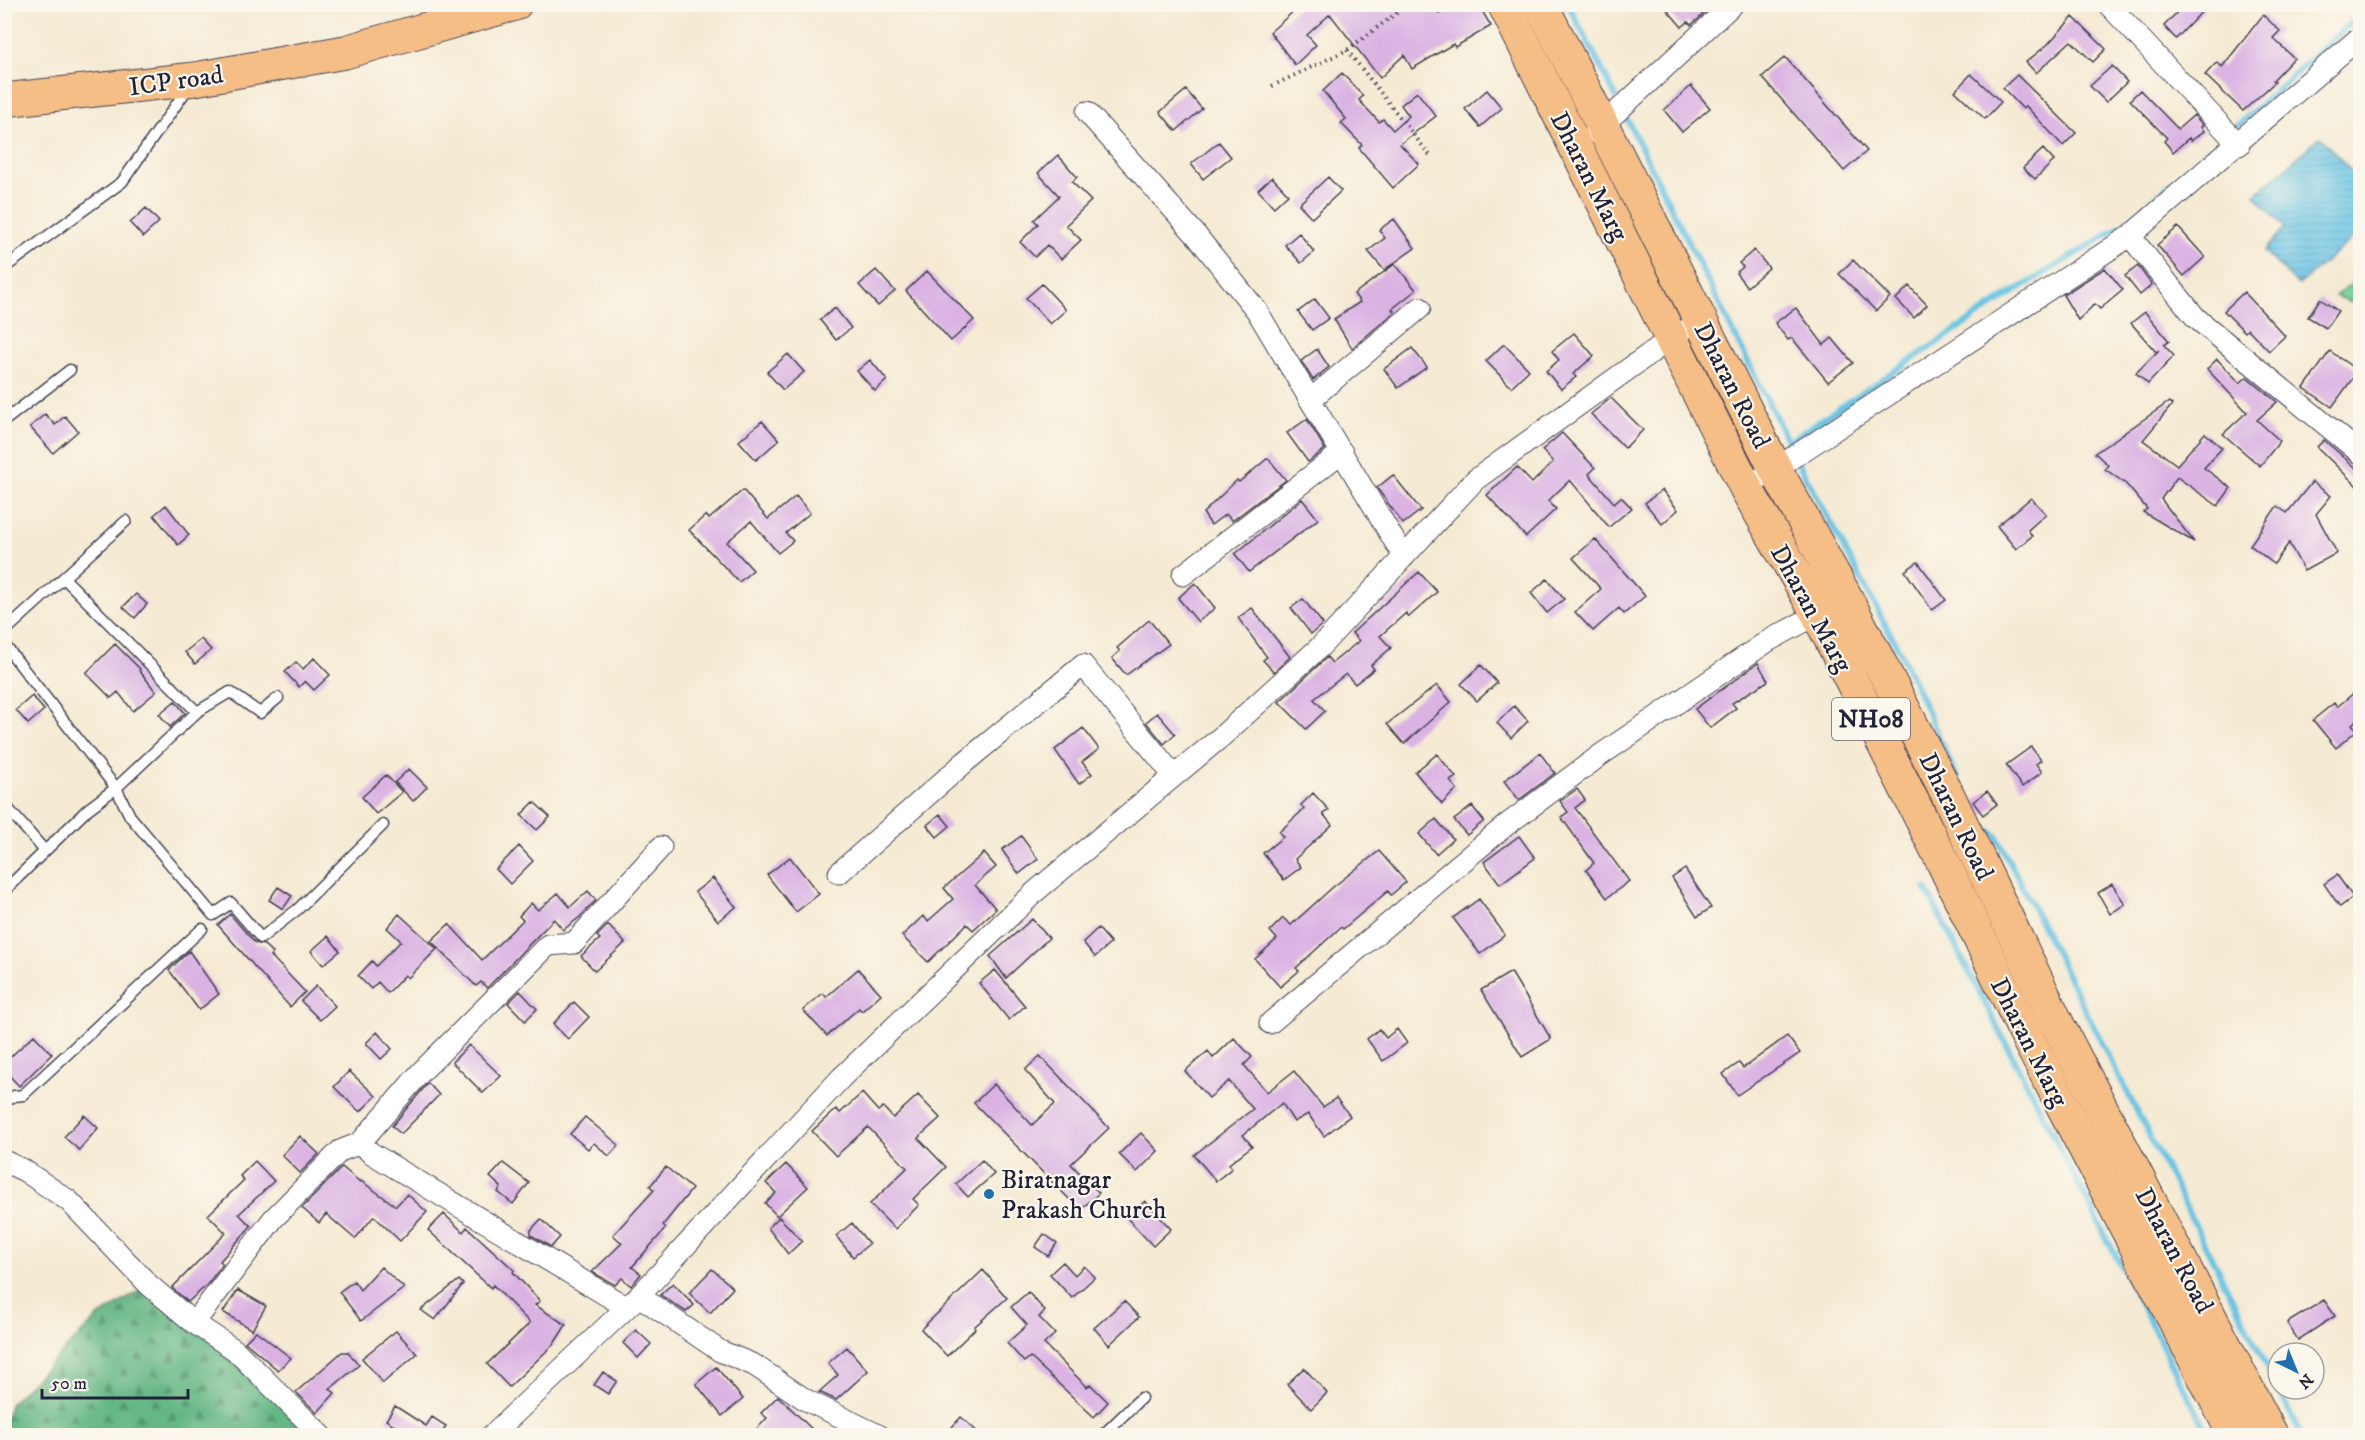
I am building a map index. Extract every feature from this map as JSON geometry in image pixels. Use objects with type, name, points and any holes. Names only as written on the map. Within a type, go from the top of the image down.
[{"type":"main road","name":"ICP road","points":[[4,100],[195,79],[345,52],[515,4]]},
{"type":"main road","name":"Dharan Marg","points":[[1504,4],[1746,488],[1818,614],[1922,819],[2029,1041],[2235,1436]]},
{"type":"main road","name":"Dharan Road","points":[[1541,4],[1776,470],[1845,596],[1942,783],[2057,1023],[2272,1436]]},
{"type":"street","points":[[1576,148],[1603,126],[1733,4]]},
{"type":"street","points":[[2108,4],[2239,145]]},
{"type":"street","points":[[1746,488],[2130,236],[2239,145],[2361,37]]},
{"type":"street","points":[[1087,112],[1196,235],[1257,311],[1404,556]]},
{"type":"street","points":[[2130,236],[2196,318],[2361,453]]},
{"type":"street","points":[[1311,399],[1420,308]]},
{"type":"street","points":[[491,1436],[632,1302],[850,1070],[1036,891],[1174,776],[1321,646],[1475,480],[1699,319]]},
{"type":"street","points":[[1183,575],[1342,452]]},
{"type":"street","points":[[1270,1023],[1504,826],[1602,754],[1768,641],[1818,614]]},
{"type":"street","points":[[839,873],[965,762],[1083,665],[1174,776]]},
{"type":"street","points":[[194,1323],[273,1219],[340,1151],[360,1143],[420,1073],[548,945],[573,943],[661,846]]},
{"type":"street","points":[[360,1143],[381,1160],[632,1302],[683,1328],[720,1351],[754,1365],[806,1400],[880,1436]]},
{"type":"street","points":[[4,1161],[25,1171],[69,1201],[149,1285],[194,1323],[235,1350],[322,1436]]},
{"type":"lane","points":[[4,268],[122,182],[195,79]]},
{"type":"lane","points":[[4,421],[70,370]]},
{"type":"lane","points":[[4,632],[126,521]]},
{"type":"lane","points":[[64,578],[196,712]]},
{"type":"lane","points":[[4,644],[116,788],[130,816],[213,915],[231,903],[261,938],[298,909],[383,825]]},
{"type":"lane","points":[[4,891],[88,809],[116,788],[196,712],[230,692],[260,713],[278,698]]},
{"type":"lane","points":[[4,804],[45,851]]},
{"type":"lane","points":[[4,1102],[26,1093],[202,929]]},
{"type":"lane","points":[[1102,1436],[1141,1398]]},
{"type":"path","points":[[1272,86],[1347,50],[1408,4]]},
{"type":"path","points":[[1347,50],[1432,158]]},
{"type":"green space","points":[[2360,278],[2360,305],[2335,296]]},
{"type":"green space","points":[[149,1285],[322,1436],[5,1436],[5,1419],[11,1403],[98,1317]]},
{"type":"water","points":[[2320,137],[2360,181],[2360,232],[2298,285],[2264,251],[2285,228],[2255,195]]},
{"type":"building","points":[[1302,4],[1432,4],[1439,13],[1454,4],[1478,4],[1491,26],[1455,47],[1453,44],[1412,69],[1404,55],[1380,78],[1330,14],[1307,35],[1316,45],[1295,65],[1270,32]]},
{"type":"building","points":[[1662,4],[1708,4],[1700,11],[1703,15],[1691,25],[1688,22],[1682,27]]},
{"type":"building","points":[[2185,4],[2209,4],[2176,39],[2164,26]]},
{"type":"building","points":[[2263,15],[2280,31],[2273,38],[2294,58],[2273,80],[2275,82],[2243,111],[2205,75],[2217,62],[2222,67]]},
{"type":"building","points":[[2073,17],[2106,49],[2093,62],[2071,41],[2036,73],[2026,62],[2047,45]]},
{"type":"building","points":[[1785,57],[1867,151],[1844,171],[1762,77]]},
{"type":"building","points":[[2112,66],[2127,82],[2106,102],[2090,86]]},
{"type":"building","points":[[1342,73],[1363,96],[1359,100],[1379,122],[1383,119],[1393,130],[1409,116],[1401,105],[1417,92],[1436,116],[1400,144],[1419,164],[1393,188],[1359,148],[1362,145],[1341,123],[1346,119],[1323,91]]},
{"type":"building","points":[[1971,74],[2001,102],[1985,119],[1955,91]]},
{"type":"building","points":[[2017,75],[2076,133],[2063,146],[2026,106],[2023,109],[2003,88]]},
{"type":"building","points":[[1691,86],[1710,108],[1682,132],[1664,110]]},
{"type":"building","points":[[1186,90],[1202,109],[1176,131],[1160,112]]},
{"type":"building","points":[[1487,90],[1502,108],[1480,127],[1465,109]]},
{"type":"building","points":[[2140,90],[2178,129],[2194,115],[2203,125],[2201,127],[2204,131],[2191,141],[2189,138],[2173,152],[2164,141],[2167,138],[2130,100]]},
{"type":"building","points":[[1219,142],[1231,157],[1203,179],[1191,164]]},
{"type":"building","points":[[2043,149],[2054,161],[2035,179],[2023,168]]},
{"type":"building","points":[[1058,155],[1077,177],[1072,182],[1091,201],[1066,225],[1081,240],[1061,259],[1047,245],[1035,257],[1020,242],[1038,224],[1034,220],[1059,196],[1038,173]]},
{"type":"building","points":[[1272,177],[1288,194],[1274,207],[1258,190]]},
{"type":"building","points":[[1328,177],[1341,191],[1312,218],[1299,204]]},
{"type":"building","points":[[146,208],[159,222],[143,237],[130,223]]},
{"type":"building","points":[[1394,219],[1415,248],[1384,270],[1368,251],[1385,238],[1379,230]]},
{"type":"building","points":[[2178,227],[2205,257],[2184,276],[2157,245]]},
{"type":"building","points":[[1299,233],[1314,252],[1301,263],[1285,245]]},
{"type":"building","points":[[1754,250],[1769,268],[1747,287],[1736,273],[1743,267],[1739,263]]},
{"type":"building","points":[[1853,260],[1890,297],[1876,311],[1839,274]]},
{"type":"building","points":[[1395,264],[1416,290],[1392,309],[1395,312],[1352,348],[1334,319],[1360,302],[1354,294]]},
{"type":"building","points":[[2138,266],[2152,285],[2140,295],[2125,276]]},
{"type":"building","points":[[2105,268],[2123,290],[2100,309],[2095,304],[2078,320],[2063,295]]},
{"type":"building","points":[[876,270],[895,291],[878,306],[859,285]]},
{"type":"building","points":[[927,271],[974,320],[951,341],[906,291]]},
{"type":"building","points":[[1042,284],[1066,310],[1050,324],[1026,298]]},
{"type":"building","points":[[1909,286],[1927,305],[1914,318],[1896,299]]},
{"type":"building","points":[[2244,292],[2285,336],[2269,351],[2248,329],[2245,332],[2224,311]]},
{"type":"building","points":[[1315,299],[1329,318],[1312,330],[1298,312]]},
{"type":"building","points":[[2320,299],[2338,311],[2326,328],[2308,317]]},
{"type":"building","points":[[835,308],[851,328],[836,340],[820,320]]},
{"type":"building","points":[[1796,308],[1824,345],[1832,338],[1853,363],[1828,382],[1792,338],[1788,340],[1775,323]]},
{"type":"building","points":[[2145,312],[2169,341],[2164,345],[2174,356],[2148,384],[2136,373],[2159,350],[2156,352],[2131,323]]},
{"type":"building","points":[[1574,333],[1594,356],[1573,374],[1576,377],[1561,389],[1546,371],[1559,360],[1552,351]]},
{"type":"building","points":[[1504,344],[1529,370],[1511,387],[1486,361]]},
{"type":"building","points":[[1412,348],[1427,367],[1398,388],[1384,369]]},
{"type":"building","points":[[1317,349],[1329,367],[1313,380],[1301,361]]},
{"type":"building","points":[[2330,351],[2358,371],[2332,407],[2304,388]]},
{"type":"building","points":[[788,354],[804,372],[783,390],[767,372]]},
{"type":"building","points":[[2217,359],[2240,383],[2247,377],[2277,402],[2257,420],[2280,441],[2260,466],[2223,434],[2247,412],[2207,369]]},
{"type":"building","points":[[870,360],[887,380],[875,391],[857,371]]},
{"type":"building","points":[[1611,398],[1643,430],[1625,448],[1591,414]]},
{"type":"building","points":[[2169,402],[2172,405],[2143,440],[2177,465],[2205,433],[2222,448],[2204,468],[2231,488],[2218,506],[2177,477],[2161,499],[2194,542],[2143,512],[2147,509],[2126,484],[2105,469],[2108,465],[2095,453]]},
{"type":"building","points":[[45,414],[55,425],[65,416],[78,431],[53,453],[30,427]]},
{"type":"building","points":[[1307,419],[1325,449],[1308,462],[1287,433]]},
{"type":"building","points":[[762,421],[779,440],[756,460],[739,441]]},
{"type":"building","points":[[1562,433],[1595,468],[1589,474],[1614,503],[1621,497],[1632,508],[1609,527],[1570,480],[1548,501],[1556,509],[1526,537],[1487,495],[1517,467],[1532,483],[1553,462],[1542,450]]},
{"type":"building","points":[[2324,440],[2361,472],[2361,483],[2357,486],[2317,447]]},
{"type":"building","points":[[1268,458],[1286,480],[1232,521],[1226,514],[1211,525],[1203,513],[1237,480],[1239,482]]},
{"type":"building","points":[[1393,475],[1421,510],[1403,524],[1377,488]]},
{"type":"building","points":[[2312,482],[2331,496],[2316,514],[2337,553],[2304,571],[2289,543],[2274,564],[2250,545],[2277,506],[2287,513]]},
{"type":"building","points":[[743,490],[768,519],[796,496],[810,513],[786,533],[793,541],[778,553],[751,521],[727,542],[753,570],[739,582],[689,530],[706,515],[709,519]]},
{"type":"building","points":[[1662,490],[1678,510],[1662,524],[1645,503]]},
{"type":"building","points":[[2031,498],[2046,514],[2028,530],[2032,536],[2016,549],[1997,526]]},
{"type":"building","points":[[1302,499],[1318,519],[1249,572],[1235,554]]},
{"type":"building","points":[[166,505],[189,535],[178,545],[154,515]]},
{"type":"building","points":[[1595,539],[1645,596],[1624,614],[1619,608],[1593,631],[1575,612],[1601,589],[1573,558]]},
{"type":"building","points":[[1918,562],[1946,600],[1932,610],[1905,571]]},
{"type":"building","points":[[1419,572],[1437,592],[1409,617],[1406,613],[1380,636],[1391,648],[1371,665],[1374,669],[1355,684],[1346,674],[1314,699],[1325,711],[1306,729],[1279,702],[1327,657],[1332,663],[1359,641],[1352,633]]},
{"type":"building","points":[[1547,579],[1564,599],[1547,613],[1531,593]]},
{"type":"building","points":[[1195,583],[1215,608],[1198,622],[1178,598]]},
{"type":"building","points":[[136,594],[147,604],[135,618],[123,607]]},
{"type":"building","points":[[1303,599],[1323,624],[1311,634],[1291,608]]},
{"type":"building","points":[[1252,608],[1290,657],[1274,672],[1263,660],[1267,657],[1238,618]]},
{"type":"building","points":[[1149,620],[1169,644],[1126,675],[1112,658],[1120,651],[1117,648]]},
{"type":"building","points":[[201,639],[211,650],[195,664],[185,652]]},
{"type":"building","points":[[115,644],[140,669],[156,692],[133,711],[118,692],[111,698],[86,673]]},
{"type":"building","points":[[314,658],[330,675],[314,690],[305,681],[299,687],[285,672],[296,662],[303,669]]},
{"type":"building","points":[[1758,663],[1768,681],[1732,703],[1736,708],[1710,728],[1695,709]]},
{"type":"building","points":[[1481,665],[1497,683],[1477,701],[1461,684]]},
{"type":"building","points":[[1437,685],[1451,702],[1404,744],[1387,724]]},
{"type":"building","points":[[2361,687],[2361,716],[2352,724],[2357,730],[2336,748],[2313,720],[2334,703],[2337,707]]},
{"type":"building","points":[[32,696],[44,710],[28,724],[16,710]]},
{"type":"building","points":[[175,701],[185,713],[170,727],[159,714]]},
{"type":"building","points":[[1514,706],[1528,721],[1511,738],[1497,723]]},
{"type":"building","points":[[1157,713],[1175,734],[1164,744],[1146,722]]},
{"type":"building","points":[[1083,728],[1099,749],[1082,762],[1092,774],[1079,784],[1055,750]]},
{"type":"building","points":[[2031,747],[2041,760],[2036,764],[2042,772],[2022,787],[2006,765]]},
{"type":"building","points":[[1540,753],[1555,773],[1519,800],[1504,781]]},
{"type":"building","points":[[1437,754],[1456,777],[1450,781],[1457,789],[1442,804],[1415,772]]},
{"type":"building","points":[[409,769],[427,787],[413,801],[395,782]]},
{"type":"building","points":[[386,775],[402,792],[376,814],[362,797]]},
{"type":"building","points":[[1577,789],[1585,800],[1575,808],[1629,881],[1607,898],[1586,870],[1594,863],[1561,817],[1568,812],[1560,801]]},
{"type":"building","points":[[1987,791],[1997,804],[1983,815],[1973,802]]},
{"type":"building","points":[[1313,793],[1329,810],[1323,814],[1332,825],[1295,859],[1301,867],[1284,880],[1263,853],[1283,837],[1279,832],[1304,809],[1301,805]]},
{"type":"building","points":[[534,802],[550,817],[537,830],[521,815]]},
{"type":"building","points":[[1472,806],[1484,821],[1467,835],[1454,820]]},
{"type":"building","points":[[940,814],[950,826],[937,837],[927,825]]},
{"type":"building","points":[[1436,819],[1453,839],[1436,854],[1419,834]]},
{"type":"building","points":[[1021,836],[1038,859],[1019,874],[1002,850]]},
{"type":"building","points":[[1519,836],[1535,858],[1500,884],[1484,862]]},
{"type":"building","points":[[519,846],[533,861],[510,884],[496,869]]},
{"type":"building","points":[[1379,851],[1406,882],[1391,895],[1388,891],[1343,929],[1341,927],[1296,968],[1299,971],[1280,987],[1255,959],[1277,939],[1270,931],[1283,918],[1291,925],[1333,887]]},
{"type":"building","points":[[984,853],[996,867],[975,885],[996,909],[973,930],[967,924],[928,962],[902,936],[923,916],[928,921],[953,899],[944,888]]},
{"type":"building","points":[[790,857],[819,894],[796,912],[767,875]]},
{"type":"building","points":[[1685,869],[1711,908],[1697,917],[1672,878]]},
{"type":"building","points":[[2337,875],[2353,897],[2340,907],[2324,884]]},
{"type":"building","points":[[713,878],[736,907],[718,921],[695,892]]},
{"type":"building","points":[[2112,884],[2125,904],[2110,914],[2098,893]]},
{"type":"building","points":[[278,887],[292,896],[283,909],[269,900]]},
{"type":"building","points":[[588,891],[596,900],[580,917],[563,930],[554,919],[487,988],[481,982],[476,986],[431,941],[449,924],[482,960],[523,920],[519,916],[531,903],[538,910],[558,893],[570,907]]},
{"type":"building","points":[[1479,899],[1505,935],[1480,954],[1453,918]]},
{"type":"building","points":[[230,914],[255,943],[264,945],[273,953],[271,956],[305,992],[290,1007],[218,925]]},
{"type":"building","points":[[399,914],[437,949],[408,978],[405,975],[388,993],[378,982],[371,989],[358,976],[372,961],[376,966],[401,941],[387,928]]},
{"type":"building","points":[[1032,919],[1049,938],[1006,978],[990,956]]},
{"type":"building","points":[[608,925],[625,943],[595,971],[581,956],[600,939],[597,936]]},
{"type":"building","points":[[1098,928],[1111,943],[1095,957],[1083,942]]},
{"type":"building","points":[[328,936],[340,951],[323,965],[311,951]]},
{"type":"building","points":[[189,951],[219,994],[199,1010],[169,970]]},
{"type":"building","points":[[858,969],[881,994],[862,1011],[859,1008],[827,1036],[803,1010],[823,993],[826,997]]},
{"type":"building","points":[[995,970],[1025,1006],[1009,1020],[979,983]]},
{"type":"building","points":[[1511,972],[1551,1039],[1522,1057],[1481,990]]},
{"type":"building","points":[[316,986],[335,1006],[320,1020],[301,1001]]},
{"type":"building","points":[[520,991],[537,1009],[525,1021],[508,1003]]},
{"type":"building","points":[[574,1002],[589,1017],[568,1039],[553,1024]]},
{"type":"building","points":[[1379,1029],[1386,1038],[1397,1029],[1407,1043],[1383,1061],[1367,1039]]},
{"type":"building","points":[[377,1032],[392,1049],[381,1059],[366,1043]]},
{"type":"building","points":[[34,1035],[52,1054],[19,1086],[4,1070],[4,1063]]},
{"type":"building","points":[[1787,1036],[1800,1053],[1737,1095],[1723,1074],[1739,1063],[1743,1068]]},
{"type":"building","points":[[1234,1038],[1252,1057],[1244,1065],[1267,1092],[1294,1071],[1323,1107],[1336,1098],[1350,1116],[1324,1136],[1308,1114],[1294,1122],[1282,1103],[1243,1135],[1252,1146],[1229,1164],[1232,1168],[1216,1181],[1194,1155],[1253,1109],[1229,1081],[1209,1098],[1185,1071],[1208,1051],[1213,1058]]},
{"type":"building","points":[[469,1045],[501,1076],[483,1093],[452,1062]]},
{"type":"building","points":[[1040,1056],[1109,1128],[1071,1164],[1099,1193],[1080,1210],[974,1103],[994,1084],[1032,1125],[1055,1104],[1025,1070]]},
{"type":"building","points":[[349,1071],[376,1096],[360,1112],[334,1087]]},
{"type":"building","points":[[428,1083],[439,1095],[401,1134],[392,1126]]},
{"type":"building","points":[[862,1093],[878,1111],[883,1107],[893,1118],[918,1095],[940,1118],[918,1138],[946,1167],[913,1199],[919,1205],[895,1229],[870,1204],[907,1168],[868,1127],[836,1156],[812,1131],[836,1109],[840,1113]]},
{"type":"building","points":[[84,1115],[98,1128],[79,1150],[64,1137]]},
{"type":"building","points":[[585,1117],[619,1145],[609,1156],[594,1143],[588,1149],[570,1134]]},
{"type":"building","points":[[1141,1133],[1158,1151],[1137,1172],[1119,1154]]},
{"type":"building","points":[[300,1136],[319,1154],[300,1173],[282,1155]]},
{"type":"building","points":[[982,1160],[994,1174],[968,1197],[956,1184]]},
{"type":"building","points":[[255,1161],[274,1181],[239,1214],[251,1226],[220,1261],[223,1264],[206,1286],[188,1302],[172,1288],[226,1233],[208,1215],[244,1180],[240,1176]]},
{"type":"building","points":[[503,1163],[529,1183],[513,1204],[498,1192],[501,1187],[490,1177]]},
{"type":"building","points":[[786,1164],[808,1187],[777,1216],[765,1203],[776,1193],[766,1183]]},
{"type":"building","points":[[342,1167],[396,1206],[407,1194],[427,1212],[400,1241],[374,1216],[355,1239],[326,1214],[319,1223],[302,1208]]},
{"type":"building","points":[[666,1167],[692,1189],[663,1225],[666,1228],[632,1267],[641,1274],[631,1286],[622,1278],[615,1285],[592,1272],[622,1243],[613,1235],[654,1190],[650,1186]]},
{"type":"building","points":[[1145,1201],[1171,1229],[1153,1246],[1127,1218]]},
{"type":"building","points":[[444,1214],[463,1232],[467,1227],[514,1270],[513,1272],[540,1301],[535,1305],[566,1325],[554,1344],[509,1387],[487,1364],[530,1323],[493,1285],[491,1288],[428,1230]]},
{"type":"building","points":[[779,1217],[802,1241],[788,1254],[768,1228]]},
{"type":"building","points":[[541,1219],[560,1237],[551,1247],[531,1235],[531,1230]]},
{"type":"building","points":[[852,1223],[869,1244],[853,1257],[836,1236]]},
{"type":"building","points":[[1044,1234],[1057,1243],[1048,1256],[1035,1247]]},
{"type":"building","points":[[1063,1262],[1075,1275],[1084,1266],[1095,1277],[1072,1298],[1050,1274]]},
{"type":"building","points":[[381,1267],[404,1288],[361,1321],[339,1292],[354,1281],[360,1290]]},
{"type":"building","points":[[712,1269],[733,1288],[710,1313],[689,1293]]},
{"type":"building","points":[[983,1270],[1007,1298],[974,1327],[975,1329],[947,1356],[921,1329]]},
{"type":"building","points":[[459,1280],[463,1284],[435,1320],[421,1310]]},
{"type":"building","points":[[673,1283],[694,1305],[686,1312],[660,1295]]},
{"type":"building","points":[[238,1290],[266,1306],[252,1330],[223,1312]]},
{"type":"building","points":[[1028,1292],[1045,1311],[1039,1317],[1055,1334],[1044,1344],[1087,1387],[1090,1384],[1108,1402],[1094,1417],[1030,1357],[1024,1362],[1007,1343],[1027,1325],[1011,1307]]},
{"type":"building","points":[[2324,1300],[2335,1316],[2298,1340],[2287,1323]]},
{"type":"building","points":[[1124,1301],[1139,1317],[1109,1345],[1094,1328]]},
{"type":"building","points":[[636,1330],[651,1344],[638,1358],[623,1343]]},
{"type":"building","points":[[256,1331],[291,1358],[278,1370],[245,1342]]},
{"type":"building","points":[[396,1331],[417,1354],[383,1383],[362,1358]]},
{"type":"building","points":[[847,1347],[868,1371],[836,1400],[819,1392],[838,1375],[828,1363]]},
{"type":"building","points":[[342,1352],[348,1352],[359,1365],[330,1389],[335,1393],[317,1413],[296,1392]]},
{"type":"building","points":[[716,1367],[743,1399],[722,1416],[696,1384]]},
{"type":"building","points":[[1304,1368],[1327,1393],[1311,1409],[1287,1384]]},
{"type":"building","points":[[603,1372],[617,1381],[608,1394],[594,1385]]},
{"type":"building","points":[[778,1396],[819,1436],[750,1436],[767,1418],[761,1413]]},
{"type":"building","points":[[395,1406],[426,1426],[432,1417],[446,1426],[440,1436],[389,1436],[397,1427],[386,1420]]},
{"type":"building","points":[[961,1417],[982,1436],[944,1436]]},
{"type":"waterway","points":[[1568,4],[1616,97]]},
{"type":"waterway","points":[[2237,126],[2360,15]]},
{"type":"waterway","points":[[1627,119],[1788,442],[2010,294],[2128,222],[2218,143]]},
{"type":"waterway","points":[[1799,464],[1899,650],[1958,779]]},
{"type":"waterway","points":[[1964,791],[1982,826],[1996,835],[2266,1364]]},
{"type":"waterway","points":[[1926,889],[2209,1436]]},
{"type":"waterway","points":[[2284,1401],[2302,1436]]},
{"type":"place","name":"Biratnagar Prakash Church","points":[[989,1194]]}]
